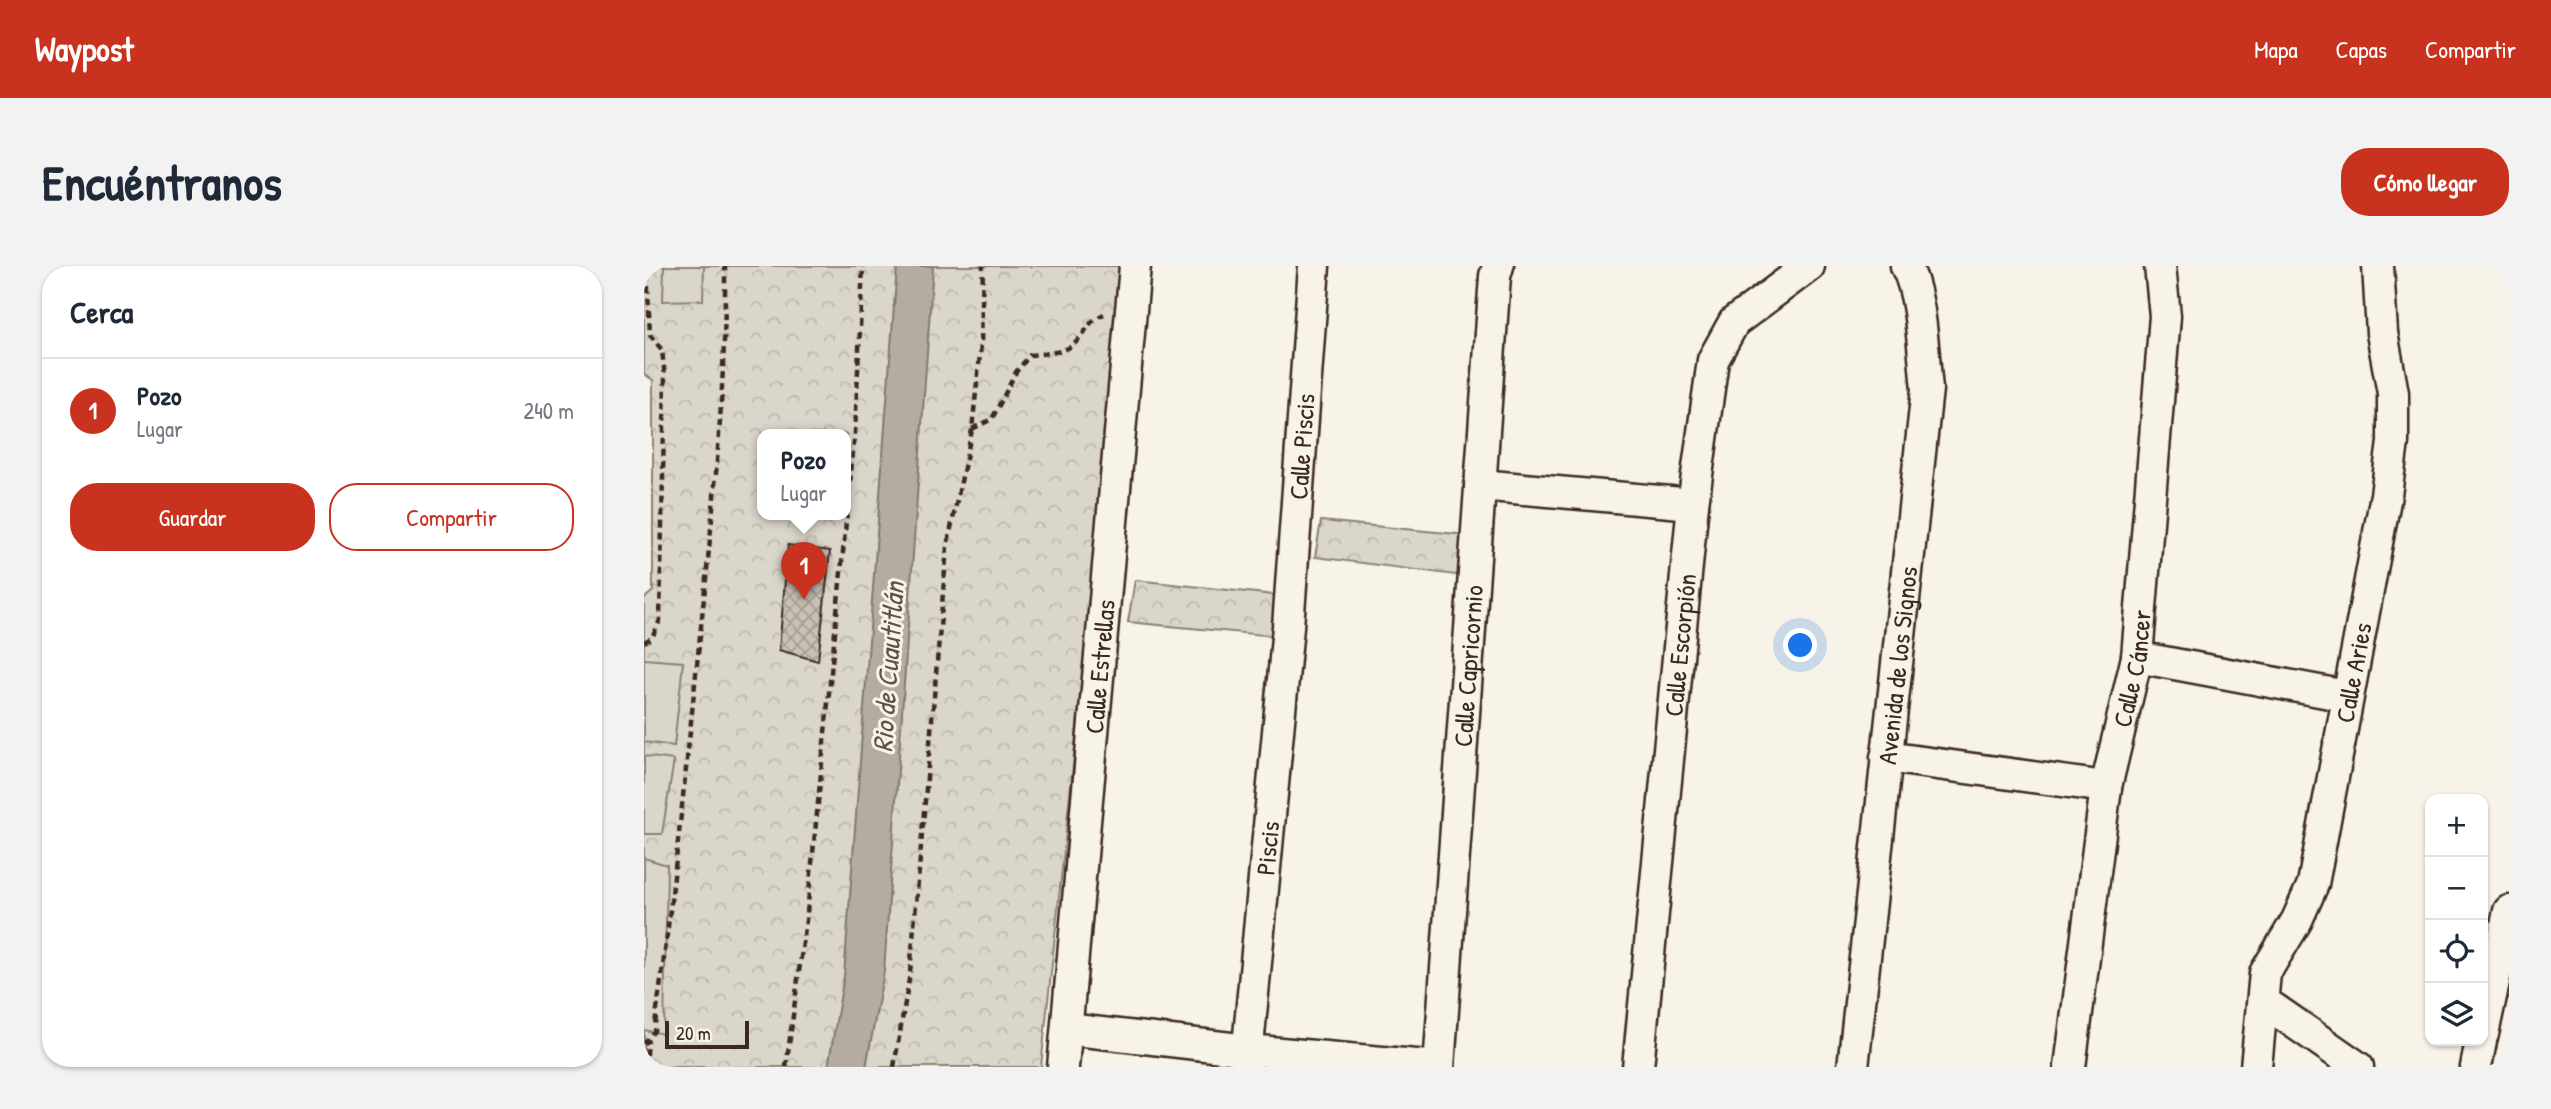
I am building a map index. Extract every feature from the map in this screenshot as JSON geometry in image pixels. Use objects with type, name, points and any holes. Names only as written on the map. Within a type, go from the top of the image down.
[{"type":"street","name":"Calle Estrellas","points":[[1063,1067],[1135,266]]},
{"type":"street","name":"Calle Piscis","points":[[1288,627],[1314,266]]},
{"type":"street","name":"Calle Capricornio","points":[[1439,1067],[1495,276],[1498,266]]},
{"type":"street","name":"Calle Escorpión","points":[[1638,1067],[1692,505],[1713,360],[1734,321],[1809,266]]},
{"type":"street","name":"Avenida de los Signos","points":[[1853,1067],[1927,388],[1917,303],[1912,277],[1906,266]]},
{"type":"street","name":"Calle Cáncer","points":[[2070,1067],[2106,787],[2137,657],[2165,316],[2160,266]]},
{"type":"street","name":"Calle Aries","points":[[2256,1067],[2265,974],[2297,920],[2313,884],[2346,696],[2386,495],[2393,442],[2393,393],[2382,333],[2378,266]]},
{"type":"street","points":[[1480,485],[1692,505]]},
{"type":"street","name":"Piscis","points":[[1247,1058],[1288,627]]},
{"type":"street","points":[[2137,657],[2346,696]]},
{"type":"street","points":[[1886,757],[2106,787]]},
{"type":"street","points":[[2488,1010],[2509,911]]},
{"type":"street","points":[[2263,1001],[2358,1067]]},
{"type":"street","points":[[1067,1029],[1247,1058],[1439,1067]]},
{"type":"street","points":[[2476,1067],[2480,1046]]},
{"type":"path","points":[[644,642],[652,638],[660,620],[665,377],[662,350],[650,335],[647,266]]},
{"type":"path","points":[[646,1067],[646,1042],[654,1031],[668,930],[715,492],[726,334],[725,266]]},
{"type":"path","points":[[851,472],[863,266]]},
{"type":"path","points":[[894,1067],[910,973],[947,547],[972,430],[981,345],[983,266]]},
{"type":"path","points":[[972,430],[992,418],[1016,372],[1030,355],[1062,352],[1077,342],[1091,319],[1130,306]]},
{"type":"path","points":[[786,1067],[807,913],[846,520]]},
{"type":"green space","points":[[644,266],[1126,266],[1041,1067],[644,1067],[644,599],[653,591],[653,380],[644,374]]},
{"type":"green space","points":[[664,266],[704,266],[703,300],[663,301]]},
{"type":"green space","points":[[1321,521],[1467,535],[1463,576],[1315,557]]},
{"type":"green space","points":[[1135,580],[1274,595],[1274,636],[1128,622]]},
{"type":"green space","points":[[644,659],[683,662],[674,746],[644,742]]},
{"type":"green space","points":[[644,756],[674,760],[662,834],[644,834]]},
{"type":"green space","points":[[644,858],[667,865],[664,1034],[644,1030]]},
{"type":"water","name":"Rio de Cuautitlán","points":[[897,266],[933,266],[884,972],[866,1067],[828,1067],[844,976]]},
{"type":"building","points":[[788,545],[830,551],[818,661],[779,650]]},
{"type":"place","name":"Pozo","points":[[804,600]]}]
